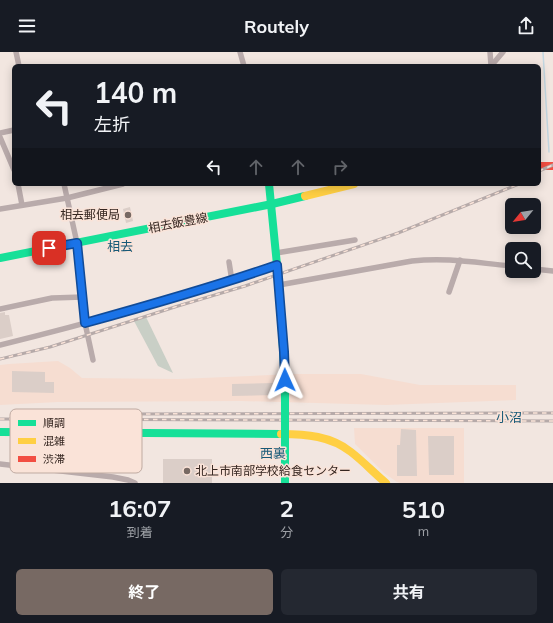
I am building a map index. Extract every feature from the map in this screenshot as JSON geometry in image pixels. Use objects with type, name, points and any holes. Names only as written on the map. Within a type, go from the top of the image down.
[{"type":"street","points":[[16,52],[19,64]]},
{"type":"street","points":[[240,52],[243,64]]},
{"type":"street","points":[[490,52],[491,64]]},
{"type":"street","points":[[493,64],[503,52]]},
{"type":"street","points":[[0,133],[12,130]]},
{"type":"street","points":[[0,137],[12,165]]},
{"type":"street","points":[[541,166],[552,168]]},
{"type":"street","points":[[18,186],[22,205]]},
{"type":"street","points":[[65,186],[77,243],[85,323],[93,360]]},
{"type":"street","points":[[0,209],[68,198],[116,186]]},
{"type":"street","points":[[269,186],[284,352],[285,483]]},
{"type":"street","name":"相去飯豊線","points":[[0,258],[272,204],[346,186]]},
{"type":"street","points":[[276,254],[355,240]]},
{"type":"street","points":[[279,285],[412,261],[447,259],[505,265]]},
{"type":"street","points":[[449,292],[460,260]]},
{"type":"street","points":[[229,262],[232,281]]},
{"type":"street","points":[[0,345],[148,306],[232,281],[277,265]]},
{"type":"street","points":[[541,270],[553,271]]},
{"type":"street","points":[[0,309],[52,298],[83,297]]},
{"type":"street","points":[[0,432],[10,432]]},
{"type":"street","points":[[142,433],[316,435],[341,445],[353,453],[386,483]]},
{"type":"street","points":[[0,464],[10,465]]},
{"type":"street","points":[[82,473],[135,483]]},
{"type":"shaded area","points":[[146,317],[173,373],[158,366],[134,321]]},
{"type":"shaded area","points":[[58,361],[70,368],[82,378],[178,379],[294,374],[361,374],[420,385],[516,385],[516,400],[386,405],[241,401],[58,402],[0,405],[0,365]]},
{"type":"shaded area","points":[[354,428],[464,428],[464,483],[397,482],[384,473],[355,444]]},
{"type":"building","points":[[130,207],[133,221],[126,223],[123,209]]},
{"type":"building","points":[[5,312],[5,315],[9,315],[13,336],[0,339],[0,313]]},
{"type":"building","points":[[12,371],[45,372],[45,382],[54,382],[54,393],[12,392]]},
{"type":"building","points":[[273,383],[273,395],[232,396],[232,384]]},
{"type":"building","points":[[401,429],[416,430],[417,476],[397,476],[397,445],[400,445]]},
{"type":"building","points":[[428,436],[454,436],[454,475],[429,475]]},
{"type":"building","name":"北上市南部学校給食センター","points":[[163,459],[212,459],[212,483],[163,483]]},
{"type":"waterway","points":[[543,52],[549,152]]},
{"type":"railway","points":[[541,170],[553,165]]},
{"type":"railway","points":[[0,359],[50,347],[245,286],[398,233],[514,186]]},
{"type":"railway","points":[[142,414],[553,413]]},
{"type":"railway","points":[[0,419],[10,419]]},
{"type":"railway","points":[[142,420],[553,421]]},
{"type":"traffic: fast","points":[[269,186],[279,285],[285,380]]},
{"type":"traffic: fast","points":[[0,258],[272,204],[305,196]]},
{"type":"traffic: fast","points":[[285,380],[285,483]]},
{"type":"traffic: fast","points":[[0,432],[10,432]]},
{"type":"traffic: fast","points":[[142,433],[281,434]]},
{"type":"traffic: slow","points":[[305,196],[346,186]]},
{"type":"traffic: slow","points":[[281,434],[309,435],[335,442],[351,452],[386,483]]},
{"type":"traffic: jam","points":[[541,166],[553,166]]},
{"type":"place","name":"相去郵便局","points":[[128,215]]},
{"type":"place","name":"北上市南部学校給食センター","points":[[187,471]]},
{"type":"district","name":"相去","points":[[120,246]]},
{"type":"district","name":"小沼","points":[[509,417]]},
{"type":"district","name":"西裏","points":[[273,453]]},
{"type":"route","points":[[49,248],[77,243],[85,323],[232,281],[277,265],[285,380]]}]
